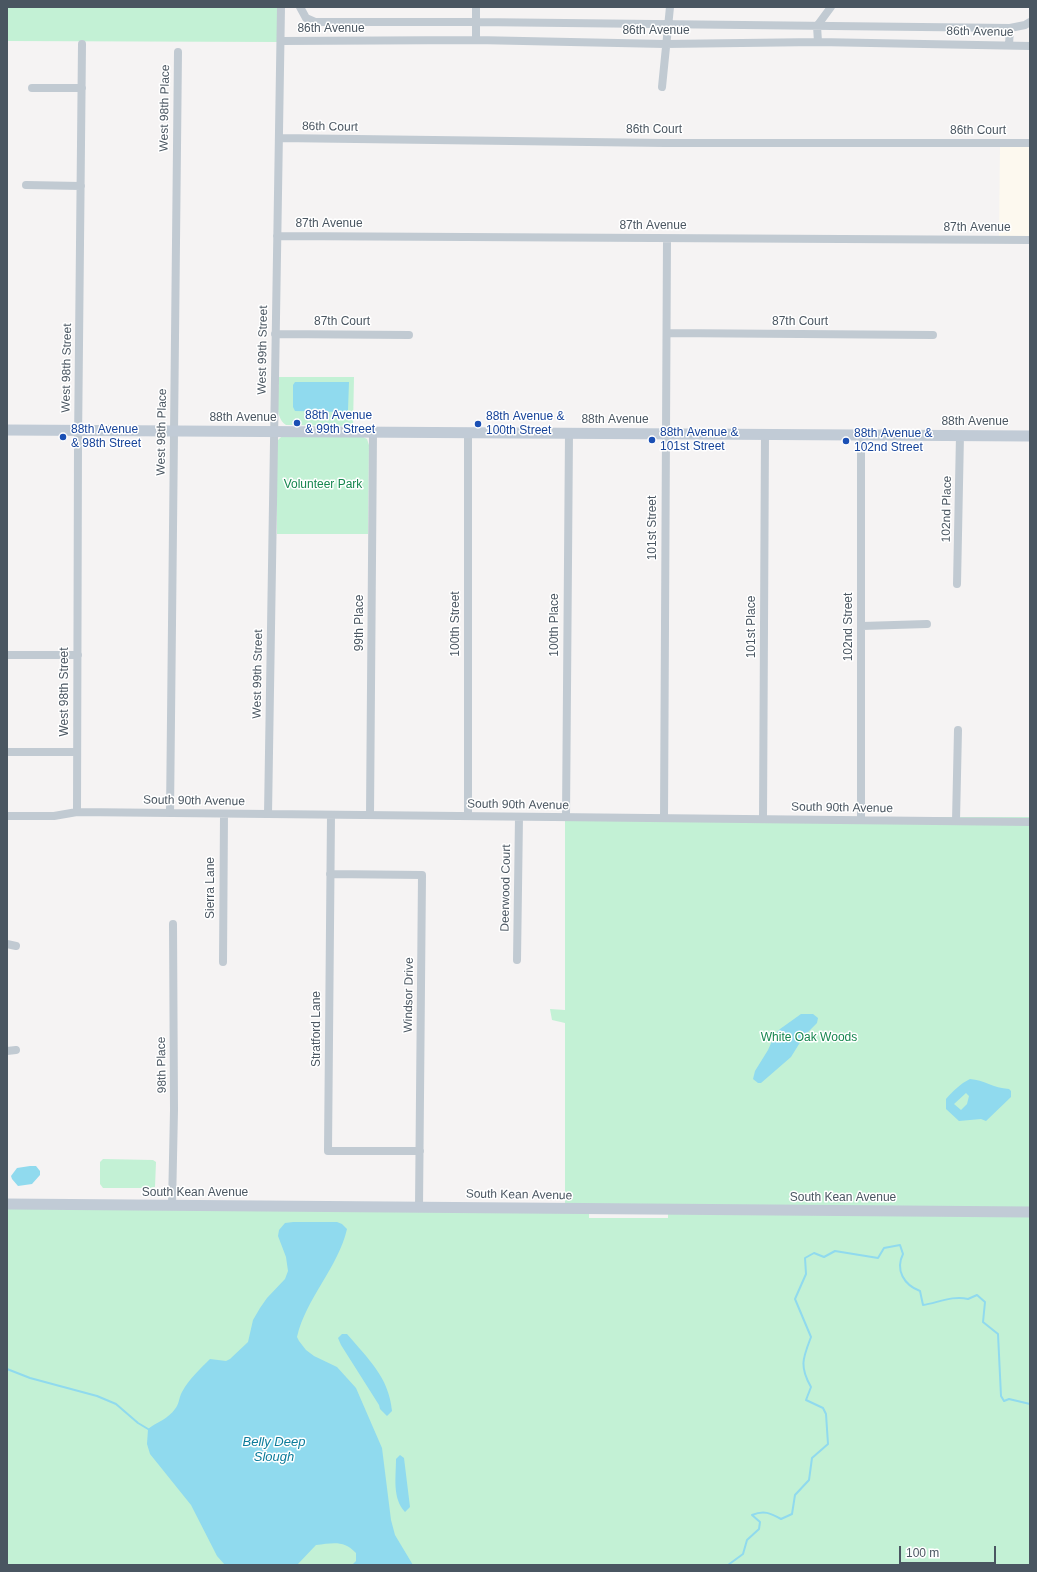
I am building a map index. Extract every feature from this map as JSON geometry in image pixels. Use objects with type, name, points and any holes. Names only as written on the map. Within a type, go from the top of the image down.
[{"type":"street","name":"West 99th Street","points":[[268,814],[281,7]]},
{"type":"street","points":[[300,7],[306,18],[315,22],[476,22],[817,26],[863,25],[1010,28],[1025,25],[1030,22]]},
{"type":"street","points":[[476,7],[476,40]]},
{"type":"street","points":[[662,87],[665,44],[670,25],[670,7]]},
{"type":"street","points":[[818,42],[817,26],[831,7]]},
{"type":"street","points":[[1009,45],[1010,28]]},
{"type":"street","name":"86th Avenue","points":[[281,41],[476,40],[665,44],[818,42],[1030,46]]},
{"type":"street","name":"West 98th Street","points":[[77,812],[78,430],[82,44]]},
{"type":"street","name":"West 98th Place","points":[[170,813],[178,52]]},
{"type":"street","points":[[32,88],[82,88]]},
{"type":"street","name":"86th Court","points":[[279,138],[665,143],[1030,143]]},
{"type":"street","points":[[26,185],[81,186]]},
{"type":"street","name":"87th Avenue","points":[[277,236],[1030,240]]},
{"type":"street","name":"101st Street","points":[[664,818],[667,238]]},
{"type":"street","name":"87th Court","points":[[666,333],[933,334]]},
{"type":"street","name":"87th Court","points":[[275,334],[409,335]]},
{"type":"street","name":"88th Avenue","points":[[7,430],[1030,436]]},
{"type":"street","name":"99th Place","points":[[370,815],[373,432]]},
{"type":"street","name":"100th Street","points":[[468,432],[468,816]]},
{"type":"street","name":"100th Place","points":[[566,817],[569,433]]},
{"type":"street","name":"101st Place","points":[[763,819],[765,434]]},
{"type":"street","name":"102nd Street","points":[[861,435],[861,820]]},
{"type":"street","name":"102nd Place","points":[[957,584],[960,435]]},
{"type":"street","points":[[862,626],[927,624]]},
{"type":"street","points":[[7,655],[78,655]]},
{"type":"street","points":[[956,821],[958,730]]},
{"type":"street","points":[[7,752],[77,752]]},
{"type":"street","name":"South 90th Avenue","points":[[7,816],[54,816],[77,812],[1030,822]]},
{"type":"street","name":"Sierra Lane","points":[[223,962],[224,814]]},
{"type":"street","name":"Stratford Lane","points":[[331,815],[328,1151],[420,1151]]},
{"type":"street","name":"Deerwood Court","points":[[517,960],[519,817]]},
{"type":"street","name":"Windsor Drive","points":[[330,874],[422,875],[419,1207]]},
{"type":"street","name":"98th Place","points":[[172,924],[174,1110],[172,1206]]},
{"type":"street","points":[[7,944],[16,946]]},
{"type":"street","name":"South Kean Avenue","points":[[7,1204],[1030,1212]]},
{"type":"shaded area","points":[[1000,147],[1030,147],[1030,237],[999,237]]},
{"type":"green space","points":[[7,7],[277,7],[277,42],[7,41]]},
{"type":"green space","points":[[279,377],[354,377],[353,426],[286,425],[279,416],[278,410]]},
{"type":"green space","name":"Volunteer Park","points":[[282,436],[363,437],[367,439],[369,445],[368,534],[277,534],[277,441]]},
{"type":"green space","name":"White Oak Woods","points":[[790,817],[1030,817],[1030,1565],[7,1565],[7,1204],[565,1205],[565,1023],[552,1020],[550,1009],[565,1010],[565,821]],"holes":[[[589,1208],[668,1210],[668,1218],[589,1218]]]},
{"type":"green space","points":[[103,1159],[153,1160],[156,1162],[155,1187],[103,1188],[100,1184],[100,1162]]},
{"type":"water","points":[[295,382],[349,382],[348,410],[344,412],[295,411],[293,407],[293,385]]},
{"type":"water","points":[[801,1014],[813,1014],[818,1018],[817,1023],[804,1036],[791,1057],[761,1083],[758,1083],[753,1079],[755,1071],[768,1050],[775,1034]]},
{"type":"water","points":[[970,1079],[1009,1089],[1011,1091],[1011,1097],[986,1121],[981,1119],[959,1121],[946,1109],[946,1099]],"holes":[[[966,1093],[969,1096],[967,1104],[961,1110],[954,1104]]]},
{"type":"water","points":[[36,1166],[40,1171],[40,1175],[32,1184],[18,1186],[11,1176],[17,1168]]},
{"type":"water","name":"Belly Deep Slough","points":[[337,1222],[342,1224],[347,1229],[337,1257],[307,1309],[297,1337],[306,1350],[314,1356],[337,1367],[356,1388],[382,1448],[391,1520],[395,1535],[413,1565],[352,1565],[356,1561],[356,1553],[343,1544],[333,1543],[316,1545],[297,1565],[225,1565],[217,1556],[191,1505],[150,1454],[147,1444],[148,1429],[166,1418],[172,1412],[176,1407],[185,1387],[195,1374],[210,1359],[226,1361],[230,1359],[248,1342],[253,1320],[267,1298],[285,1279],[288,1271],[286,1257],[278,1236],[279,1230],[285,1223]]},
{"type":"water","points":[[342,1334],[347,1334],[370,1360],[382,1378],[387,1388],[392,1411],[387,1416],[380,1409],[379,1405],[341,1345],[338,1338]]},
{"type":"water","points":[[400,1455],[404,1458],[410,1507],[405,1512],[396,1494],[396,1459]]},
{"type":"waterway","points":[[728,1565],[743,1554],[747,1540],[759,1529],[760,1522],[752,1515],[767,1513],[781,1519],[792,1514],[795,1495],[809,1480],[812,1458],[828,1444],[826,1414],[823,1408],[806,1400],[811,1387],[805,1373],[804,1357],[811,1337],[795,1299],[806,1274],[805,1258],[814,1253],[824,1257],[835,1251],[878,1258],[884,1248],[900,1245],[903,1254],[900,1266],[902,1276],[909,1285],[920,1291],[923,1305],[957,1298],[968,1299],[977,1295],[985,1302],[983,1322],[998,1334],[1001,1396],[1004,1401],[1009,1399],[1030,1404]]},
{"type":"waterway","points":[[7,1369],[30,1378],[97,1396],[116,1404],[138,1423],[148,1429]]},
{"type":"place","name":"88th Avenue & 99th Street","points":[[297,423]]},
{"type":"place","name":"88th Avenue & 100th Street","points":[[478,424]]},
{"type":"place","name":"88th Avenue & 98th Street","points":[[63,437]]},
{"type":"place","name":"88th Avenue & 101st Street","points":[[652,440]]},
{"type":"place","name":"88th Avenue & 102nd Street","points":[[846,441]]}]
